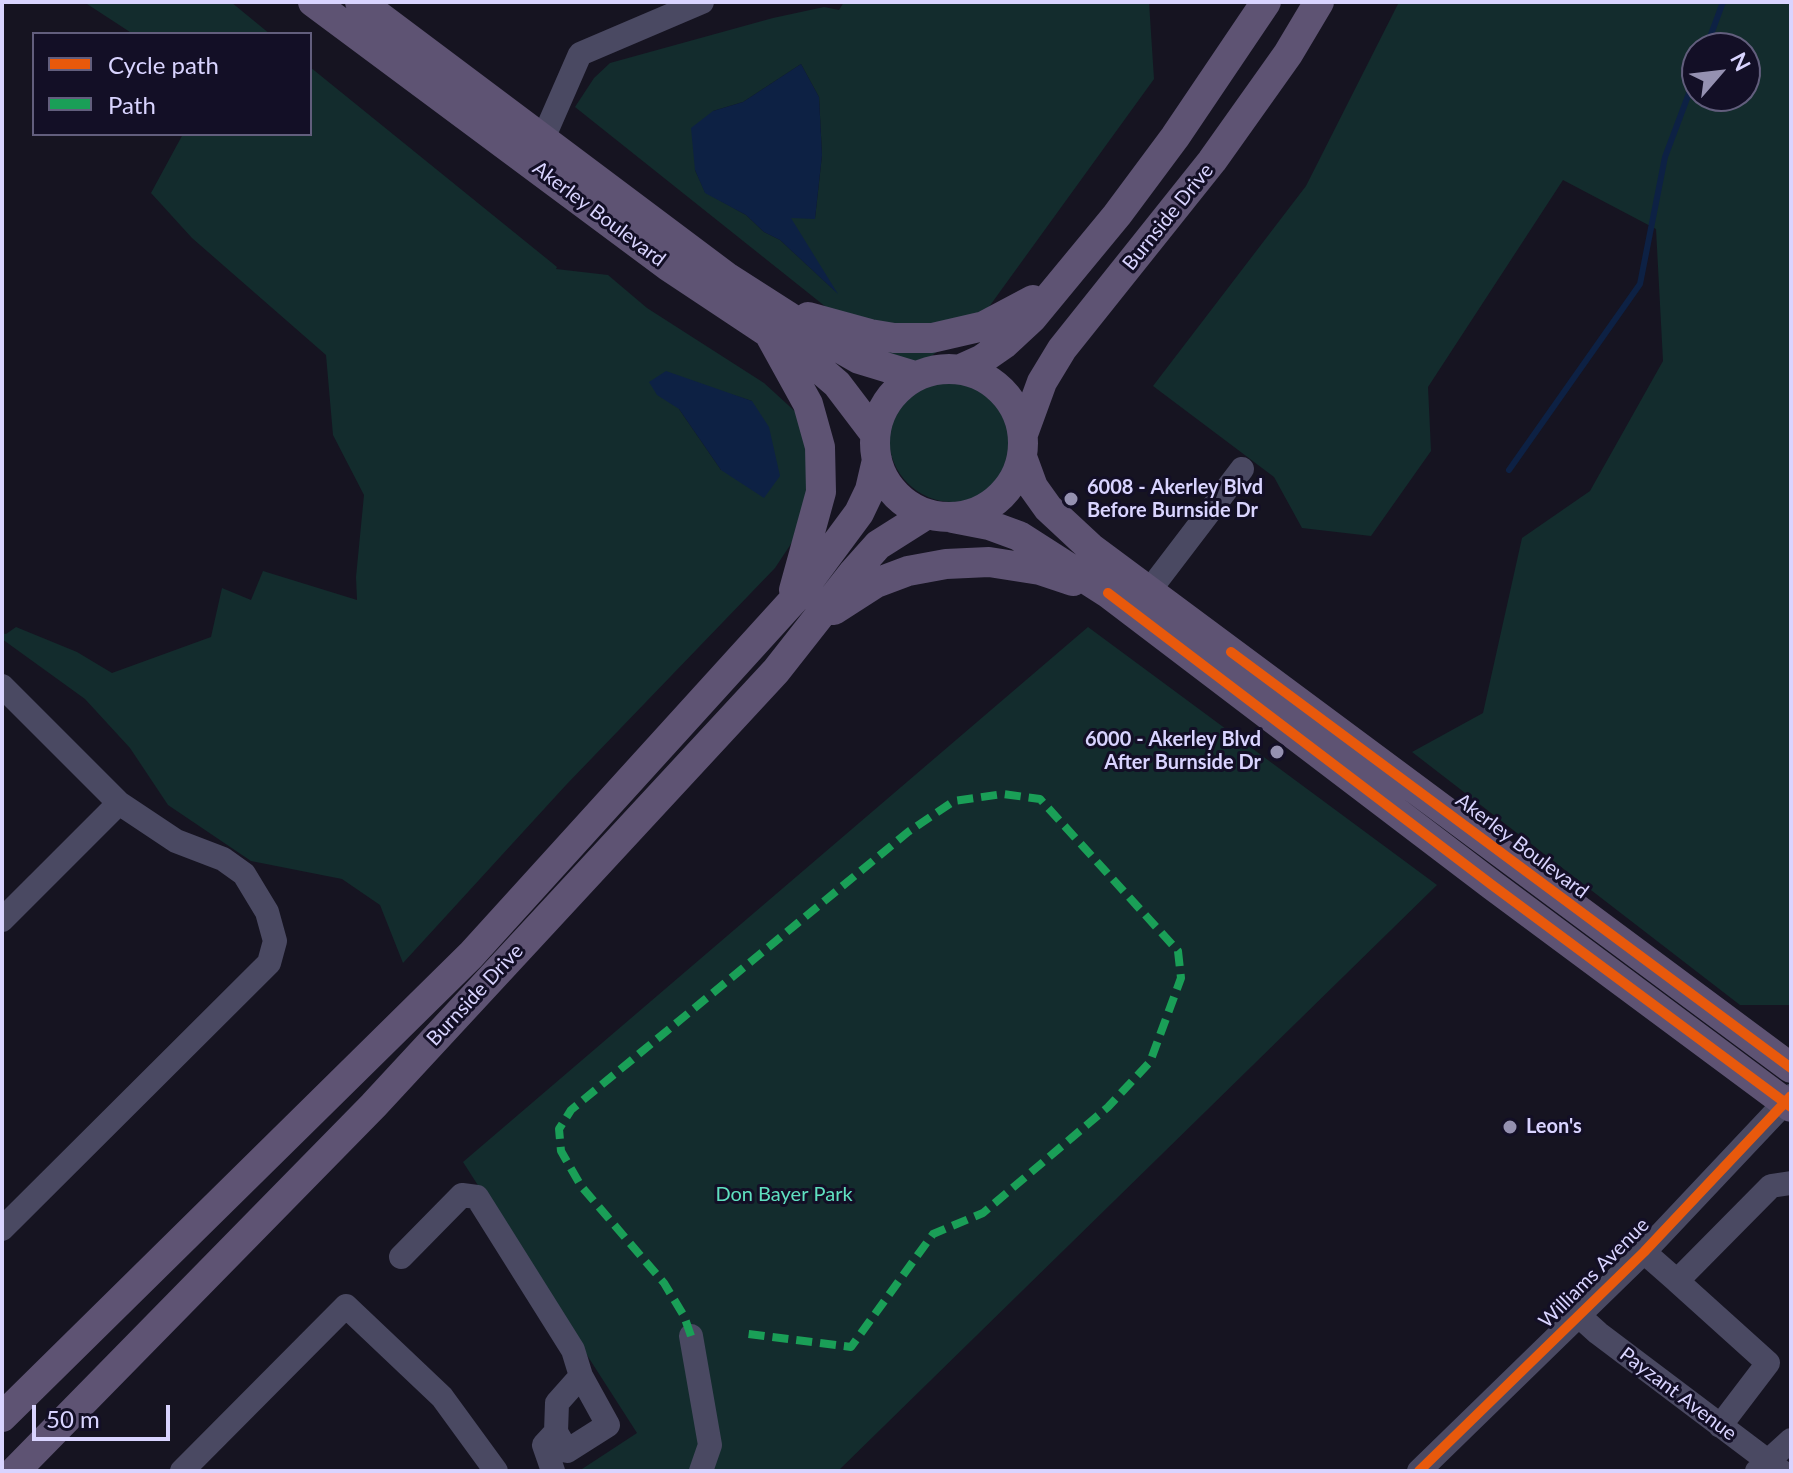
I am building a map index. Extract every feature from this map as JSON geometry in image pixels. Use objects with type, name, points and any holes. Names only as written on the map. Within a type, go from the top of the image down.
[{"type":"main road","name":"Akerley Boulevard","points":[[313,2],[668,266],[773,321],[859,359],[915,376]]},
{"type":"main road","name":"Akerley Boulevard","points":[[360,2],[728,278],[837,384],[876,447]]},
{"type":"main road","name":"Burnside Drive","points":[[961,369],[1004,344],[1032,318],[1062,282],[1175,137],[1266,2]]},
{"type":"main road","name":"Burnside Drive","points":[[1023,445],[1042,382],[1062,349],[1212,161],[1288,54],[1319,2]]},
{"type":"main road","points":[[773,321],[894,338],[932,338],[984,326],[1062,282]]},
{"type":"main road","points":[[773,321],[808,404],[820,447],[821,492],[801,614]]},
{"type":"main road","points":[[940,516],[978,512],[999,498],[1014,480],[1023,445],[1016,411],[1003,391],[984,377],[961,369],[938,369],[915,376],[896,390],[882,409],[876,447],[887,484],[904,502],[940,516],[989,525],[1019,536],[1108,593],[1492,885],[1789,1102]]},
{"type":"main road","name":"Akerley Boulevard","points":[[1023,445],[1033,487],[1048,508],[1091,548],[1791,1068]]},
{"type":"main road","name":"Burnside Drive","points":[[15,1471],[373,1106],[776,671],[833,551],[859,513],[870,490],[876,447]]},
{"type":"main road","name":"Burnside Drive","points":[[2,1417],[471,955],[801,614],[878,545],[940,516]]},
{"type":"main road","points":[[801,614],[908,571],[946,564],[989,562],[1040,570],[1108,593]]},
{"type":"street","points":[[542,141],[580,54],[702,2]]},
{"type":"street","points":[[1149,591],[1242,469]]},
{"type":"street","points":[[2,686],[119,803],[176,841],[223,859],[244,874],[267,912],[275,941],[269,963],[2,1229]]},
{"type":"street","points":[[2,920],[119,803]]},
{"type":"street","name":"Williams Avenue","points":[[1419,1471],[1644,1252],[1789,1102]]},
{"type":"street","points":[[1677,1281],[1771,1186],[1791,1183]]},
{"type":"street","points":[[401,1257],[462,1195],[477,1197],[573,1350],[581,1376],[608,1425],[567,1451],[556,1432],[557,1403],[581,1376]]},
{"type":"street","points":[[1644,1252],[1768,1363],[1720,1426]]},
{"type":"street","points":[[182,1471],[346,1306],[442,1397],[496,1471]]},
{"type":"street","name":"Payzant Avenue","points":[[1577,1314],[1769,1468]]},
{"type":"street","points":[[691,1336],[710,1445],[701,1471]]},
{"type":"street","points":[[553,1471],[544,1445],[556,1432]]},
{"type":"street","points":[[1769,1468],[1791,1440]]},
{"type":"green space","points":[[84,2],[231,2],[268,32],[130,32]]},
{"type":"green space","points":[[844,2],[1149,2],[1154,79],[986,311],[910,374],[575,107],[594,78],[610,63],[773,18],[824,7],[839,10]],"holes":[[[801,64],[819,97],[822,155],[815,218],[790,218],[835,291],[780,240],[764,232],[746,215],[705,192],[695,170],[713,111],[743,102]]]},
{"type":"green space","points":[[1399,2],[1791,2],[1791,1005],[1740,1005],[1412,752],[1483,713],[1522,538],[1590,491],[1663,361],[1656,229],[1563,180],[1428,387],[1431,451],[1371,536],[1302,528],[1274,477],[1153,386],[1306,186]]},
{"type":"green space","points":[[312,69],[556,269],[608,275],[647,308],[764,383],[822,436],[826,491],[775,568],[566,785],[403,963],[380,905],[342,879],[251,861],[168,805],[130,748],[85,699],[2,639],[2,633],[6,634],[16,627],[77,652],[112,673],[211,637],[222,588],[251,600],[263,571],[357,600],[356,577],[364,495],[333,435],[326,355],[192,238],[151,193],[182,136],[312,136]],"holes":[[[717,390],[752,401],[721,470],[679,409]]]},
{"type":"green space","points":[[953,374],[978,379],[998,393],[1012,413],[1017,438],[1012,463],[998,483],[978,497],[953,502],[928,497],[908,483],[894,463],[889,438],[894,413],[908,393],[928,379]]},
{"type":"green space","name":"Don Bayer Park","points":[[1088,627],[1437,885],[838,1471],[579,1471],[637,1433],[463,1162]]},
{"type":"water","points":[[801,64],[819,97],[822,155],[815,219],[791,218],[838,294],[780,240],[764,232],[746,215],[705,193],[695,170],[691,128],[713,111],[743,102]]},
{"type":"water","points":[[666,371],[752,401],[769,427],[780,476],[764,498],[721,470],[679,409],[657,395],[649,382]]},
{"type":"waterway","points":[[1712,32],[1723,2]]},
{"type":"waterway","points":[[1509,470],[1640,284],[1665,157],[1682,112]]},
{"type":"marked path","points":[[691,1336],[684,1316],[664,1283],[581,1186],[561,1151],[559,1129],[571,1110],[908,832],[954,801],[1003,794],[1040,799],[1178,951],[1181,978],[1150,1062],[1108,1107],[983,1213],[933,1234],[851,1347],[741,1333]]},
{"type":"cycle path","points":[[1108,593],[1492,885],[1791,1107]]},
{"type":"cycle path","points":[[1231,652],[1791,1068]]},
{"type":"cycle path","points":[[1419,1471],[1644,1252],[1791,1096]]},
{"type":"place","name":"6008 - Akerley Blvd Before Burnside Dr","points":[[1071,499]]},
{"type":"place","name":"6000 - Akerley Blvd After Burnside Dr","points":[[1277,752]]},
{"type":"place","name":"Leon's","points":[[1510,1127]]}]
